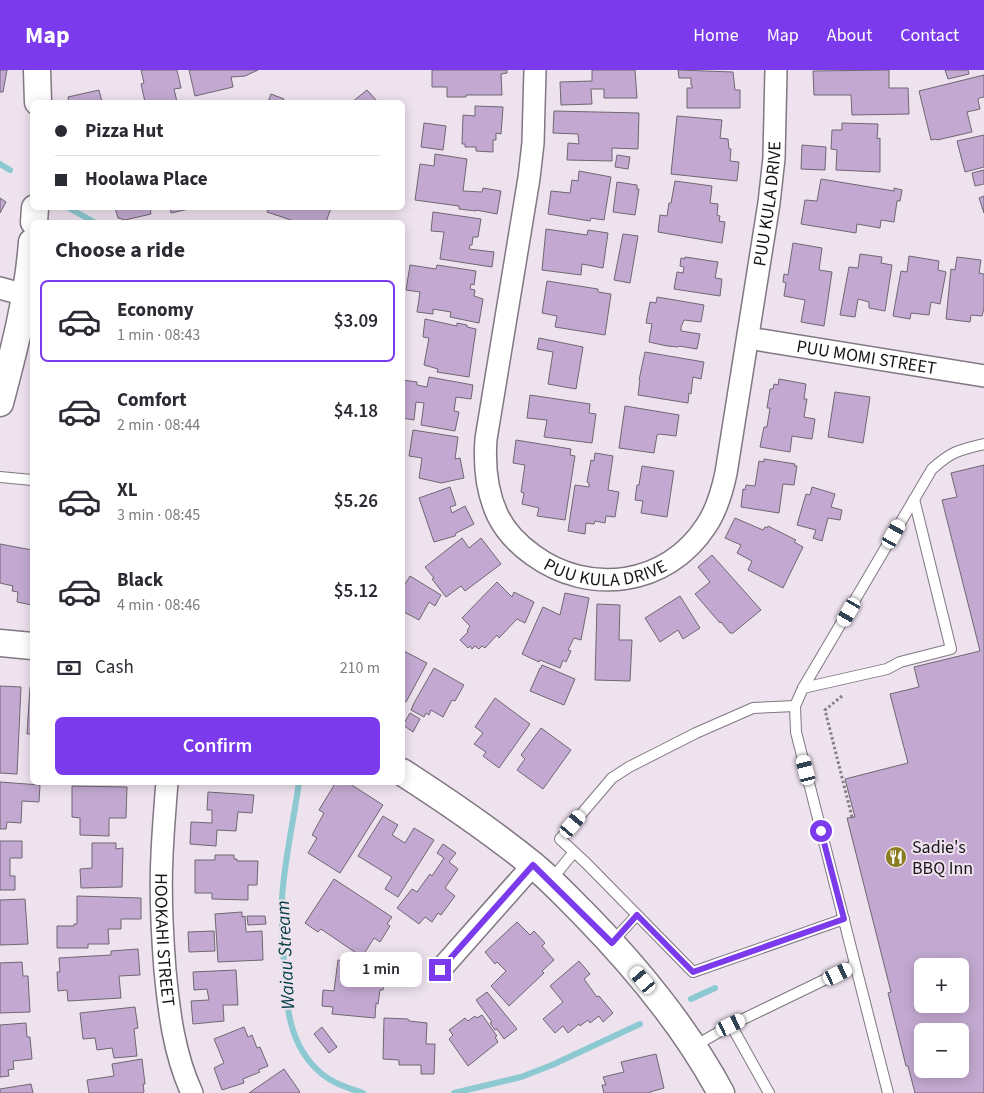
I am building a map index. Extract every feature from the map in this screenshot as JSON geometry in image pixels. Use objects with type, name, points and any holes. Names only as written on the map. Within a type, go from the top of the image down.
[{"type":"street","points":[[37,70],[38,100]]},
{"type":"street","name":"PUU KULA DRIVE","points":[[535,70],[533,134],[529,178],[486,439],[484,460],[486,479],[499,518],[523,548],[556,569],[574,576],[594,580],[611,580],[640,575],[666,564],[682,554],[706,526],[722,492],[748,338],[774,158],[776,70]]},
{"type":"street","points":[[0,403],[17,339],[30,257]]},
{"type":"street","points":[[0,288],[25,295]]},
{"type":"street","name":"PUU MOMI STREET","points":[[748,338],[984,376]]},
{"type":"street","points":[[0,642],[30,646]]},
{"type":"street","points":[[405,774],[445,800],[542,873],[612,943],[643,980],[693,1047],[720,1093]]},
{"type":"street","name":"HOOKAHI STREET","points":[[167,785],[162,856],[164,944],[168,1001],[175,1044],[182,1071],[192,1093]]},
{"type":"street","points":[[440,970],[542,873]]},
{"type":"lane","points":[[888,1093],[796,732],[795,706],[803,688],[875,569],[932,469],[946,456],[984,444]]},
{"type":"lane","points":[[0,477],[30,480]]},
{"type":"lane","points":[[803,688],[887,668],[900,662],[951,649],[914,500]]},
{"type":"lane","points":[[795,706],[753,708],[696,733],[629,767],[612,778],[560,839],[693,972],[844,919]]},
{"type":"lane","points":[[542,873],[574,852]]},
{"type":"lane","points":[[612,943],[637,915]]},
{"type":"lane","points":[[693,1047],[731,1025],[855,965]]},
{"type":"lane","points":[[731,1025],[768,1093]]},
{"type":"path","points":[[846,692],[826,710],[852,817]]},
{"type":"building","points":[[0,70],[7,70],[3,92],[0,92]]},
{"type":"building","points":[[141,70],[177,70],[181,88],[174,89],[177,100],[145,100],[141,84],[144,83]]},
{"type":"building","points":[[189,70],[258,70],[245,76],[231,77],[233,87],[195,96]]},
{"type":"building","points":[[432,70],[507,70],[507,73],[501,74],[502,95],[447,97],[447,87],[432,87]]},
{"type":"building","points":[[592,70],[635,70],[637,98],[604,98],[604,89],[591,89],[592,104],[561,105],[560,82],[592,81]]},
{"type":"building","points":[[678,70],[733,72],[735,90],[740,90],[740,108],[687,108],[687,88],[692,88],[691,78],[679,78]]},
{"type":"building","points":[[889,70],[889,88],[908,88],[909,114],[852,115],[851,95],[814,95],[813,71]]},
{"type":"building","points":[[945,70],[968,70],[969,74],[948,79]]},
{"type":"building","points":[[984,75],[984,97],[978,100],[980,109],[967,112],[972,132],[931,140],[919,91]]},
{"type":"building","points":[[99,90],[102,100],[69,100],[68,97]]},
{"type":"building","points":[[367,90],[376,100],[354,100]]},
{"type":"building","points":[[271,94],[284,99],[283,100],[269,100]]},
{"type":"building","points":[[475,106],[503,107],[501,134],[496,133],[496,140],[493,140],[493,152],[476,151],[476,147],[465,147],[465,144],[462,144],[463,115],[475,116]]},
{"type":"building","points":[[554,111],[639,113],[638,149],[612,148],[612,161],[567,160],[568,143],[579,144],[578,134],[553,133]]},
{"type":"building","points":[[677,116],[722,120],[720,138],[728,139],[729,149],[731,149],[730,161],[739,162],[737,181],[671,174]]},
{"type":"building","points":[[424,123],[446,126],[443,150],[421,147]]},
{"type":"building","points":[[842,123],[878,124],[877,139],[880,138],[880,172],[836,170],[837,150],[831,149],[832,130],[842,130]]},
{"type":"building","points":[[984,135],[984,167],[965,172],[957,141]]},
{"type":"building","points":[[802,145],[826,147],[825,170],[801,169]]},
{"type":"building","points":[[435,154],[467,159],[463,191],[482,192],[483,188],[501,191],[497,214],[415,200],[420,164],[434,166]]},
{"type":"building","points":[[617,155],[630,157],[628,169],[615,167]]},
{"type":"building","points":[[984,170],[984,184],[975,186],[972,173]]},
{"type":"building","points":[[579,171],[611,177],[604,220],[591,218],[590,221],[548,214],[551,191],[570,193],[572,180],[578,181]]},
{"type":"building","points":[[821,179],[894,191],[894,188],[902,190],[900,201],[897,201],[894,222],[881,220],[880,228],[857,224],[856,233],[801,224],[805,200],[817,201]]},
{"type":"building","points":[[675,181],[712,186],[710,203],[718,204],[717,215],[720,216],[719,221],[725,222],[722,243],[658,232],[660,215],[667,216]]},
{"type":"building","points":[[617,182],[637,185],[637,189],[639,189],[635,215],[613,212]]},
{"type":"building","points":[[984,196],[984,213],[979,198]]},
{"type":"building","points":[[0,198],[6,202],[0,213]]},
{"type":"building","points":[[116,210],[150,210],[151,214],[125,220],[118,218]]},
{"type":"building","points":[[170,210],[184,210],[171,213]]},
{"type":"building","points":[[268,210],[330,210],[327,220],[291,220],[267,212]]},
{"type":"building","points":[[433,212],[481,219],[478,237],[473,237],[472,245],[470,245],[469,249],[494,252],[492,267],[440,259],[444,232],[431,231]]},
{"type":"building","points":[[546,229],[587,235],[588,230],[608,233],[603,268],[582,264],[581,275],[542,270]]},
{"type":"building","points":[[623,234],[638,236],[630,283],[614,280]]},
{"type":"building","points":[[793,243],[822,248],[819,270],[832,272],[824,326],[801,322],[805,300],[784,296],[786,283],[783,282],[784,274],[788,275]]},
{"type":"building","points":[[860,254],[882,257],[881,263],[892,265],[885,311],[869,308],[869,302],[858,299],[855,317],[840,315],[849,267],[858,268]]},
{"type":"building","points":[[909,256],[939,261],[938,270],[946,272],[940,304],[931,302],[929,315],[911,313],[910,319],[893,316],[901,271],[907,272]]},
{"type":"building","points":[[685,257],[718,262],[715,278],[722,279],[720,296],[674,289],[677,272],[683,273],[684,267],[680,266],[681,258],[685,259]]},
{"type":"building","points":[[957,257],[981,260],[979,273],[984,274],[984,308],[982,316],[971,315],[970,322],[946,319],[951,269],[955,270]]},
{"type":"building","points":[[410,265],[436,269],[437,265],[476,271],[474,285],[471,284],[470,289],[475,290],[474,296],[483,299],[479,323],[450,317],[451,312],[433,309],[433,314],[417,312],[420,292],[406,290]]},
{"type":"building","points":[[547,281],[598,289],[598,292],[611,294],[605,335],[555,327],[557,316],[542,313]]},
{"type":"building","points":[[657,297],[704,305],[701,322],[684,320],[681,327],[681,331],[700,334],[697,349],[649,342],[652,324],[646,323],[650,302],[656,303]]},
{"type":"building","points":[[425,319],[457,326],[457,323],[476,329],[469,377],[437,372],[438,369],[424,365],[429,338],[423,337]]},
{"type":"building","points":[[539,338],[583,347],[576,389],[548,384],[553,352],[537,349]]},
{"type":"building","points":[[645,352],[704,362],[701,379],[693,377],[688,403],[638,395]]},
{"type":"building","points":[[429,377],[473,385],[471,399],[456,397],[454,411],[459,412],[455,431],[421,425],[424,403],[416,402],[414,420],[405,418],[405,380],[417,382],[417,385],[427,387]]},
{"type":"building","points":[[779,379],[806,384],[804,399],[807,399],[804,417],[815,419],[812,439],[792,436],[790,452],[760,447],[764,427],[767,427],[770,389],[773,389],[774,384],[778,385]]},
{"type":"building","points":[[835,392],[870,397],[863,443],[828,437]]},
{"type":"building","points":[[530,395],[590,404],[589,413],[596,414],[592,443],[544,437],[547,420],[527,418]]},
{"type":"building","points":[[625,406],[679,415],[676,436],[657,435],[654,453],[619,448]]},
{"type":"building","points":[[413,430],[458,437],[455,459],[460,458],[464,478],[441,483],[419,478],[422,458],[409,456]]},
{"type":"building","points":[[516,440],[571,449],[570,455],[575,456],[565,520],[537,516],[539,508],[522,504],[524,493],[521,492],[525,465],[513,463]]},
{"type":"building","points":[[595,453],[613,456],[608,490],[619,492],[615,517],[606,516],[605,523],[595,521],[594,524],[586,523],[585,534],[568,531],[575,485],[589,487],[587,482],[591,460],[594,461]]},
{"type":"building","points":[[764,459],[795,464],[794,466],[797,466],[794,485],[783,484],[779,513],[741,507],[743,489],[745,490],[746,485],[755,486],[759,461],[764,462]]},
{"type":"building","points":[[984,465],[984,1093],[915,1093],[908,1066],[906,1066],[888,993],[891,992],[847,818],[855,817],[845,779],[908,763],[890,694],[919,687],[914,667],[980,651],[942,500],[957,497],[951,473]]},
{"type":"building","points":[[642,466],[674,471],[667,517],[641,513],[643,501],[635,500]]},
{"type":"building","points":[[450,487],[456,505],[450,507],[452,513],[465,506],[474,524],[456,533],[455,536],[434,542],[419,498]]},
{"type":"building","points":[[812,487],[835,494],[831,507],[842,510],[840,520],[828,518],[822,541],[813,538],[816,530],[797,525],[806,494],[810,495]]},
{"type":"building","points":[[735,518],[763,530],[768,526],[796,540],[794,542],[803,547],[783,588],[748,570],[752,561],[737,553],[741,545],[725,538]]},
{"type":"building","points":[[462,538],[469,548],[481,538],[501,564],[465,591],[461,586],[446,597],[425,567]]},
{"type":"building","points":[[0,544],[30,550],[30,605],[17,602],[18,592],[12,591],[13,586],[0,583]]},
{"type":"building","points":[[712,555],[761,610],[733,633],[730,633],[720,623],[695,594],[710,582],[698,567]]},
{"type":"building","points":[[410,576],[441,595],[435,606],[429,602],[419,620],[405,613],[405,584]]},
{"type":"building","points":[[497,582],[512,597],[514,592],[534,602],[525,623],[517,619],[499,638],[497,635],[485,648],[482,646],[479,649],[475,646],[472,649],[470,646],[468,648],[460,640],[468,632],[470,626],[462,618]]},
{"type":"building","points":[[565,593],[589,598],[581,640],[574,638],[568,650],[571,651],[566,662],[563,660],[560,668],[540,660],[539,662],[522,654],[543,607],[560,615]]},
{"type":"building","points":[[680,596],[700,628],[683,639],[678,630],[660,642],[645,618]]},
{"type":"building","points":[[597,604],[620,605],[619,640],[632,640],[630,681],[595,680]]},
{"type":"building","points":[[405,652],[427,663],[405,702]]},
{"type":"building","points":[[542,665],[575,679],[564,705],[530,691]]},
{"type":"building","points":[[434,668],[464,685],[455,701],[452,700],[443,717],[431,710],[429,715],[426,713],[424,717],[411,710]]},
{"type":"building","points":[[0,686],[21,687],[17,774],[0,773]]},
{"type":"building","points":[[30,687],[30,734],[27,734]]},
{"type":"building","points":[[495,698],[530,724],[499,768],[483,756],[486,752],[474,744],[483,733],[475,727]]},
{"type":"building","points":[[410,713],[420,719],[413,732],[405,726],[405,722]]},
{"type":"building","points":[[541,728],[571,750],[543,789],[517,770],[525,759],[521,755]]},
{"type":"building","points":[[0,782],[40,785],[39,802],[22,801],[21,823],[7,822],[6,829],[0,829]]},
{"type":"building","points":[[334,785],[352,785],[383,805],[340,873],[308,853],[317,838],[312,835],[324,813],[319,810]]},
{"type":"building","points":[[72,786],[127,787],[126,818],[109,818],[109,836],[80,835],[80,818],[72,817]]},
{"type":"building","points":[[208,792],[254,795],[252,813],[238,812],[236,831],[217,830],[216,846],[190,844],[191,822],[212,823],[212,810],[207,810]]},
{"type":"building","points":[[383,816],[398,825],[392,835],[405,843],[414,828],[434,840],[398,897],[385,889],[392,877],[358,856]]},
{"type":"building","points":[[0,841],[22,841],[22,858],[10,858],[10,876],[15,876],[15,890],[0,890]]},
{"type":"building","points":[[92,843],[116,843],[116,849],[123,848],[122,887],[81,888],[80,869],[92,868]]},
{"type":"building","points":[[443,844],[456,853],[449,862],[458,869],[445,888],[455,896],[441,915],[438,913],[432,922],[425,917],[419,924],[397,908],[412,889],[417,892],[430,874],[432,876],[444,858],[437,853]]},
{"type":"building","points":[[215,855],[234,855],[234,859],[237,859],[237,861],[258,861],[257,885],[248,885],[248,900],[212,899],[212,893],[195,893],[195,860],[215,860]]},
{"type":"building","points":[[334,879],[392,917],[387,924],[390,926],[380,942],[374,938],[362,957],[321,929],[318,932],[305,923]]},
{"type":"building","points":[[77,896],[141,898],[141,919],[121,919],[121,929],[108,929],[109,944],[88,944],[88,948],[57,948],[57,926],[74,926],[74,924],[77,924]]},
{"type":"building","points":[[25,899],[28,944],[0,945],[0,900]]},
{"type":"building","points":[[242,912],[242,917],[245,916],[246,932],[262,931],[263,960],[218,962],[215,914]]},
{"type":"building","points":[[247,916],[265,916],[266,924],[248,925]]},
{"type":"building","points":[[517,922],[530,935],[534,931],[545,943],[542,946],[554,960],[542,971],[544,973],[509,1006],[491,986],[506,971],[497,962],[495,964],[485,952]]},
{"type":"building","points":[[214,931],[215,951],[189,952],[188,932]]},
{"type":"building","points":[[138,949],[140,975],[119,976],[121,998],[68,1001],[67,990],[58,991],[57,972],[60,972],[59,958],[111,955],[111,951]]},
{"type":"building","points":[[338,960],[384,967],[383,990],[380,990],[378,1004],[376,1003],[375,1018],[332,1014],[333,1007],[322,1006],[323,990],[334,991]]},
{"type":"building","points":[[579,961],[590,974],[584,979],[597,997],[599,996],[613,1013],[603,1022],[599,1016],[590,1023],[588,1020],[580,1026],[579,1024],[568,1033],[563,1026],[555,1033],[543,1019],[563,1002],[550,986]]},
{"type":"building","points":[[22,962],[23,976],[28,976],[30,1012],[0,1013],[0,963]]},
{"type":"building","points":[[236,970],[238,1005],[223,1005],[224,1021],[193,1024],[191,1001],[209,1000],[207,989],[194,990],[193,972]]},
{"type":"building","points":[[487,992],[517,1029],[504,1039],[497,1029],[495,1030],[490,1023],[492,1022],[476,1000]]},
{"type":"building","points":[[135,1007],[138,1028],[134,1029],[137,1056],[114,1058],[112,1048],[97,1050],[95,1038],[83,1039],[80,1013]]},
{"type":"building","points":[[482,1015],[497,1036],[495,1037],[498,1042],[468,1066],[449,1039],[453,1035],[449,1030],[465,1018],[468,1021],[475,1016],[477,1018]]},
{"type":"building","points":[[384,1018],[408,1019],[409,1021],[427,1023],[426,1044],[435,1044],[434,1074],[421,1074],[421,1065],[399,1065],[399,1060],[383,1059]]},
{"type":"building","points":[[26,1023],[27,1037],[30,1037],[32,1059],[13,1061],[14,1069],[8,1070],[9,1076],[0,1077],[0,1025]]},
{"type":"building","points":[[244,1027],[248,1037],[252,1035],[257,1048],[260,1047],[268,1066],[258,1070],[260,1072],[243,1079],[244,1083],[222,1090],[214,1068],[224,1063],[214,1039]]},
{"type":"building","points":[[322,1027],[337,1047],[329,1053],[314,1034]]},
{"type":"building","points":[[656,1054],[664,1088],[650,1093],[604,1093],[602,1085],[606,1085],[603,1077],[624,1072],[621,1062]]},
{"type":"building","points":[[142,1059],[145,1084],[143,1084],[143,1093],[89,1093],[87,1080],[114,1076],[112,1064]]},
{"type":"building","points":[[284,1069],[299,1093],[249,1093]]},
{"type":"building","points":[[31,1084],[33,1093],[0,1093],[0,1089]]},
{"type":"waterway","name":"Waiau Stream","points":[[0,164],[10,170]]},
{"type":"waterway","name":"Waiau Stream","points":[[73,210],[90,220]]},
{"type":"waterway","name":"Waiau Stream","points":[[299,785],[282,899],[288,1009],[296,1037],[302,1051],[311,1063],[322,1074],[332,1080],[363,1093]]},
{"type":"waterway","name":"Waiau Stream","points":[[691,999],[715,988]]},
{"type":"waterway","name":"Waiau Stream","points":[[454,1093],[521,1077],[552,1065],[640,1024]]},
{"type":"place","name":"Sadie's BBQ Inn","points":[[896,857]]},
{"type":"route","points":[[440,970],[533,865],[612,943],[637,915],[693,972],[844,919],[821,831]]}]
